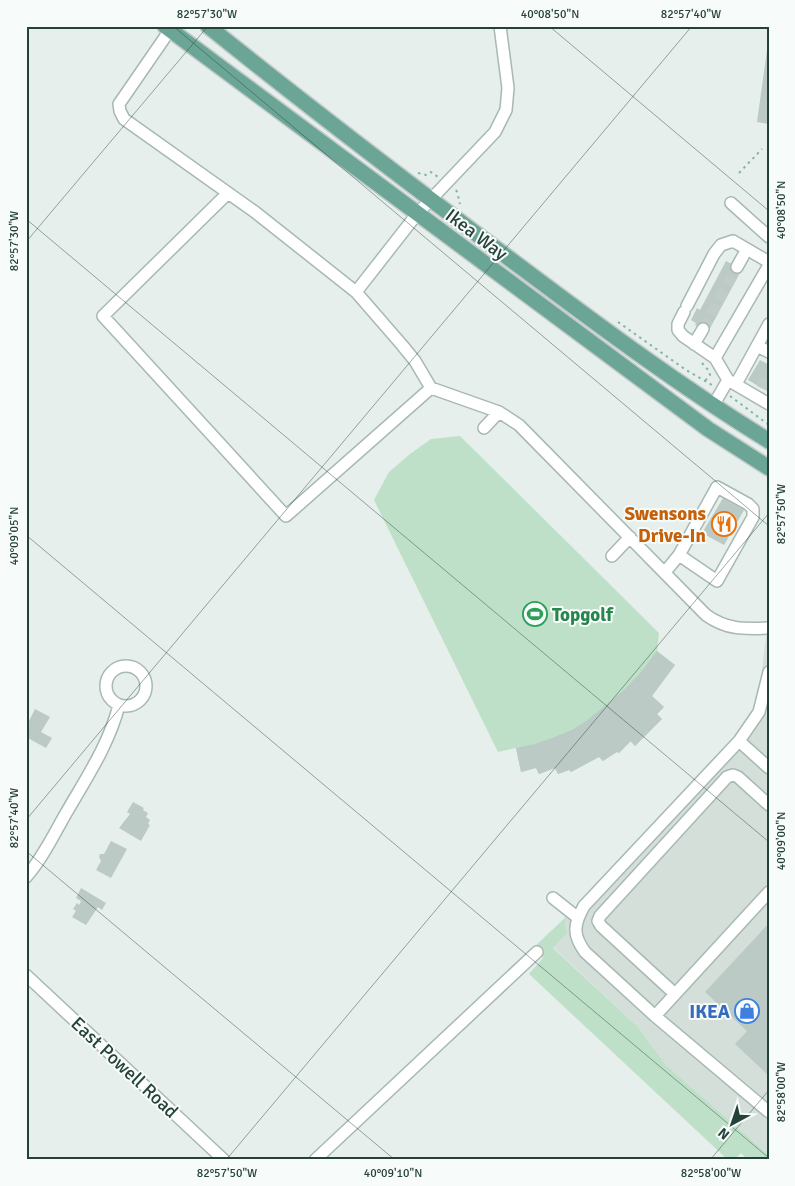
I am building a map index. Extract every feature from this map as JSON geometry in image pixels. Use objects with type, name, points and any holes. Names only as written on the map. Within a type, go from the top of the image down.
[{"type":"main road","name":"Ikea Way","points":[[208,26],[306,105],[430,200],[713,406],[769,441]]},
{"type":"main road","name":"Ikea Way","points":[[168,28],[708,429],[769,468]]},
{"type":"street","points":[[356,292],[417,214],[495,132],[506,110],[508,88],[500,26]]},
{"type":"street","points":[[168,28],[119,104],[120,112],[124,119],[255,212],[356,292],[415,361],[431,388],[498,412],[519,425],[706,615],[716,622],[739,629],[769,628]]},
{"type":"street","points":[[228,193],[103,316],[286,516],[431,388]]},
{"type":"street","points":[[731,203],[769,238]]},
{"type":"street","points":[[710,355],[769,264],[733,241],[721,245],[714,254],[686,309],[684,322],[678,324],[678,330],[710,355],[732,382],[759,392],[769,404]]},
{"type":"street","points":[[737,267],[747,249]]},
{"type":"street","points":[[713,406],[722,391],[732,382],[757,346],[769,324]]},
{"type":"street","points":[[694,344],[703,330]]},
{"type":"street","points":[[757,346],[769,352]]},
{"type":"street","points":[[484,428],[498,412]]},
{"type":"street","points":[[665,572],[680,555],[717,487],[753,508],[753,517],[717,581],[680,555]]},
{"type":"street","points":[[612,556],[630,537]]},
{"type":"street","points":[[769,672],[759,712],[739,740],[584,906],[577,917],[575,929],[577,942],[585,952],[655,1016],[769,1112]]},
{"type":"street","points":[[26,877],[40,859],[90,771],[108,736],[119,705]]},
{"type":"street","points":[[739,740],[769,768]]},
{"type":"street","points":[[675,994],[601,926],[598,921],[600,916],[727,777],[733,775],[738,777],[769,805]]},
{"type":"street","points":[[655,1016],[769,892]]},
{"type":"street","points":[[553,898],[577,917]]},
{"type":"street","points":[[315,1160],[537,952]]},
{"type":"street","name":"East Powell Road","points":[[26,975],[224,1160]]},
{"type":"path","points":[[739,173],[762,149]]},
{"type":"path","points":[[415,172],[426,174],[431,172],[457,192],[459,204],[465,209]]},
{"type":"path","points":[[617,321],[686,370],[754,412],[769,425]]},
{"type":"path","points":[[705,381],[710,375],[709,370],[700,360],[710,355]]},
{"type":"shaded area","points":[[768,621],[769,1155],[666,1065],[638,1027],[553,947],[567,933],[565,924],[567,916],[737,736],[748,722],[759,694]]},
{"type":"green space","name":"Topgolf","points":[[460,436],[659,633],[657,651],[675,665],[652,696],[664,707],[657,714],[662,719],[635,746],[630,741],[619,753],[616,752],[603,761],[599,757],[571,772],[569,770],[558,774],[555,768],[539,774],[536,768],[521,772],[516,748],[498,752],[374,500],[389,472],[410,454],[431,439]]},
{"type":"green space","points":[[567,916],[565,924],[567,933],[553,948],[638,1027],[666,1065],[769,1155],[769,1160],[748,1160],[741,1153],[734,1160],[728,1160],[529,974],[543,958],[534,947]]},
{"type":"building","points":[[767,50],[769,50],[769,124],[757,122]]},
{"type":"building","points":[[726,261],[742,269],[708,332],[695,325],[696,323],[691,320],[697,308],[700,310]]},
{"type":"building","points":[[760,360],[769,365],[769,392],[748,380]]},
{"type":"building","points":[[723,498],[744,510],[724,545],[702,533]]},
{"type":"building","points":[[657,651],[675,665],[652,696],[664,707],[657,714],[662,719],[635,746],[631,741],[619,753],[617,752],[603,761],[599,757],[571,772],[569,770],[558,774],[555,768],[539,774],[536,768],[521,772],[516,748],[552,738],[572,730],[586,721],[623,691]]},
{"type":"building","points":[[35,709],[50,717],[41,732],[52,738],[46,748],[26,737],[26,728]]},
{"type":"building","points":[[133,802],[144,808],[143,810],[148,813],[146,817],[150,820],[148,824],[150,825],[141,841],[119,828],[130,814],[127,812]]},
{"type":"building","points":[[111,841],[127,849],[111,878],[96,870],[101,861],[100,854],[104,854]]},
{"type":"building","points":[[81,888],[106,903],[102,910],[98,907],[86,925],[72,917],[76,911],[73,909],[81,901],[76,898]]},
{"type":"building","name":"IKEA","points":[[769,923],[769,1076],[735,1044],[747,1031],[705,992]]},
{"type":"tunnel","points":[[703,329],[737,267]]},
{"type":"tunnel","points":[[761,388],[769,373]]},
{"type":"place","name":"Swensons Drive-In","points":[[724,524]]},
{"type":"place","name":"Topgolf","points":[[535,614]]},
{"type":"place","name":"IKEA","points":[[747,1011]]}]
